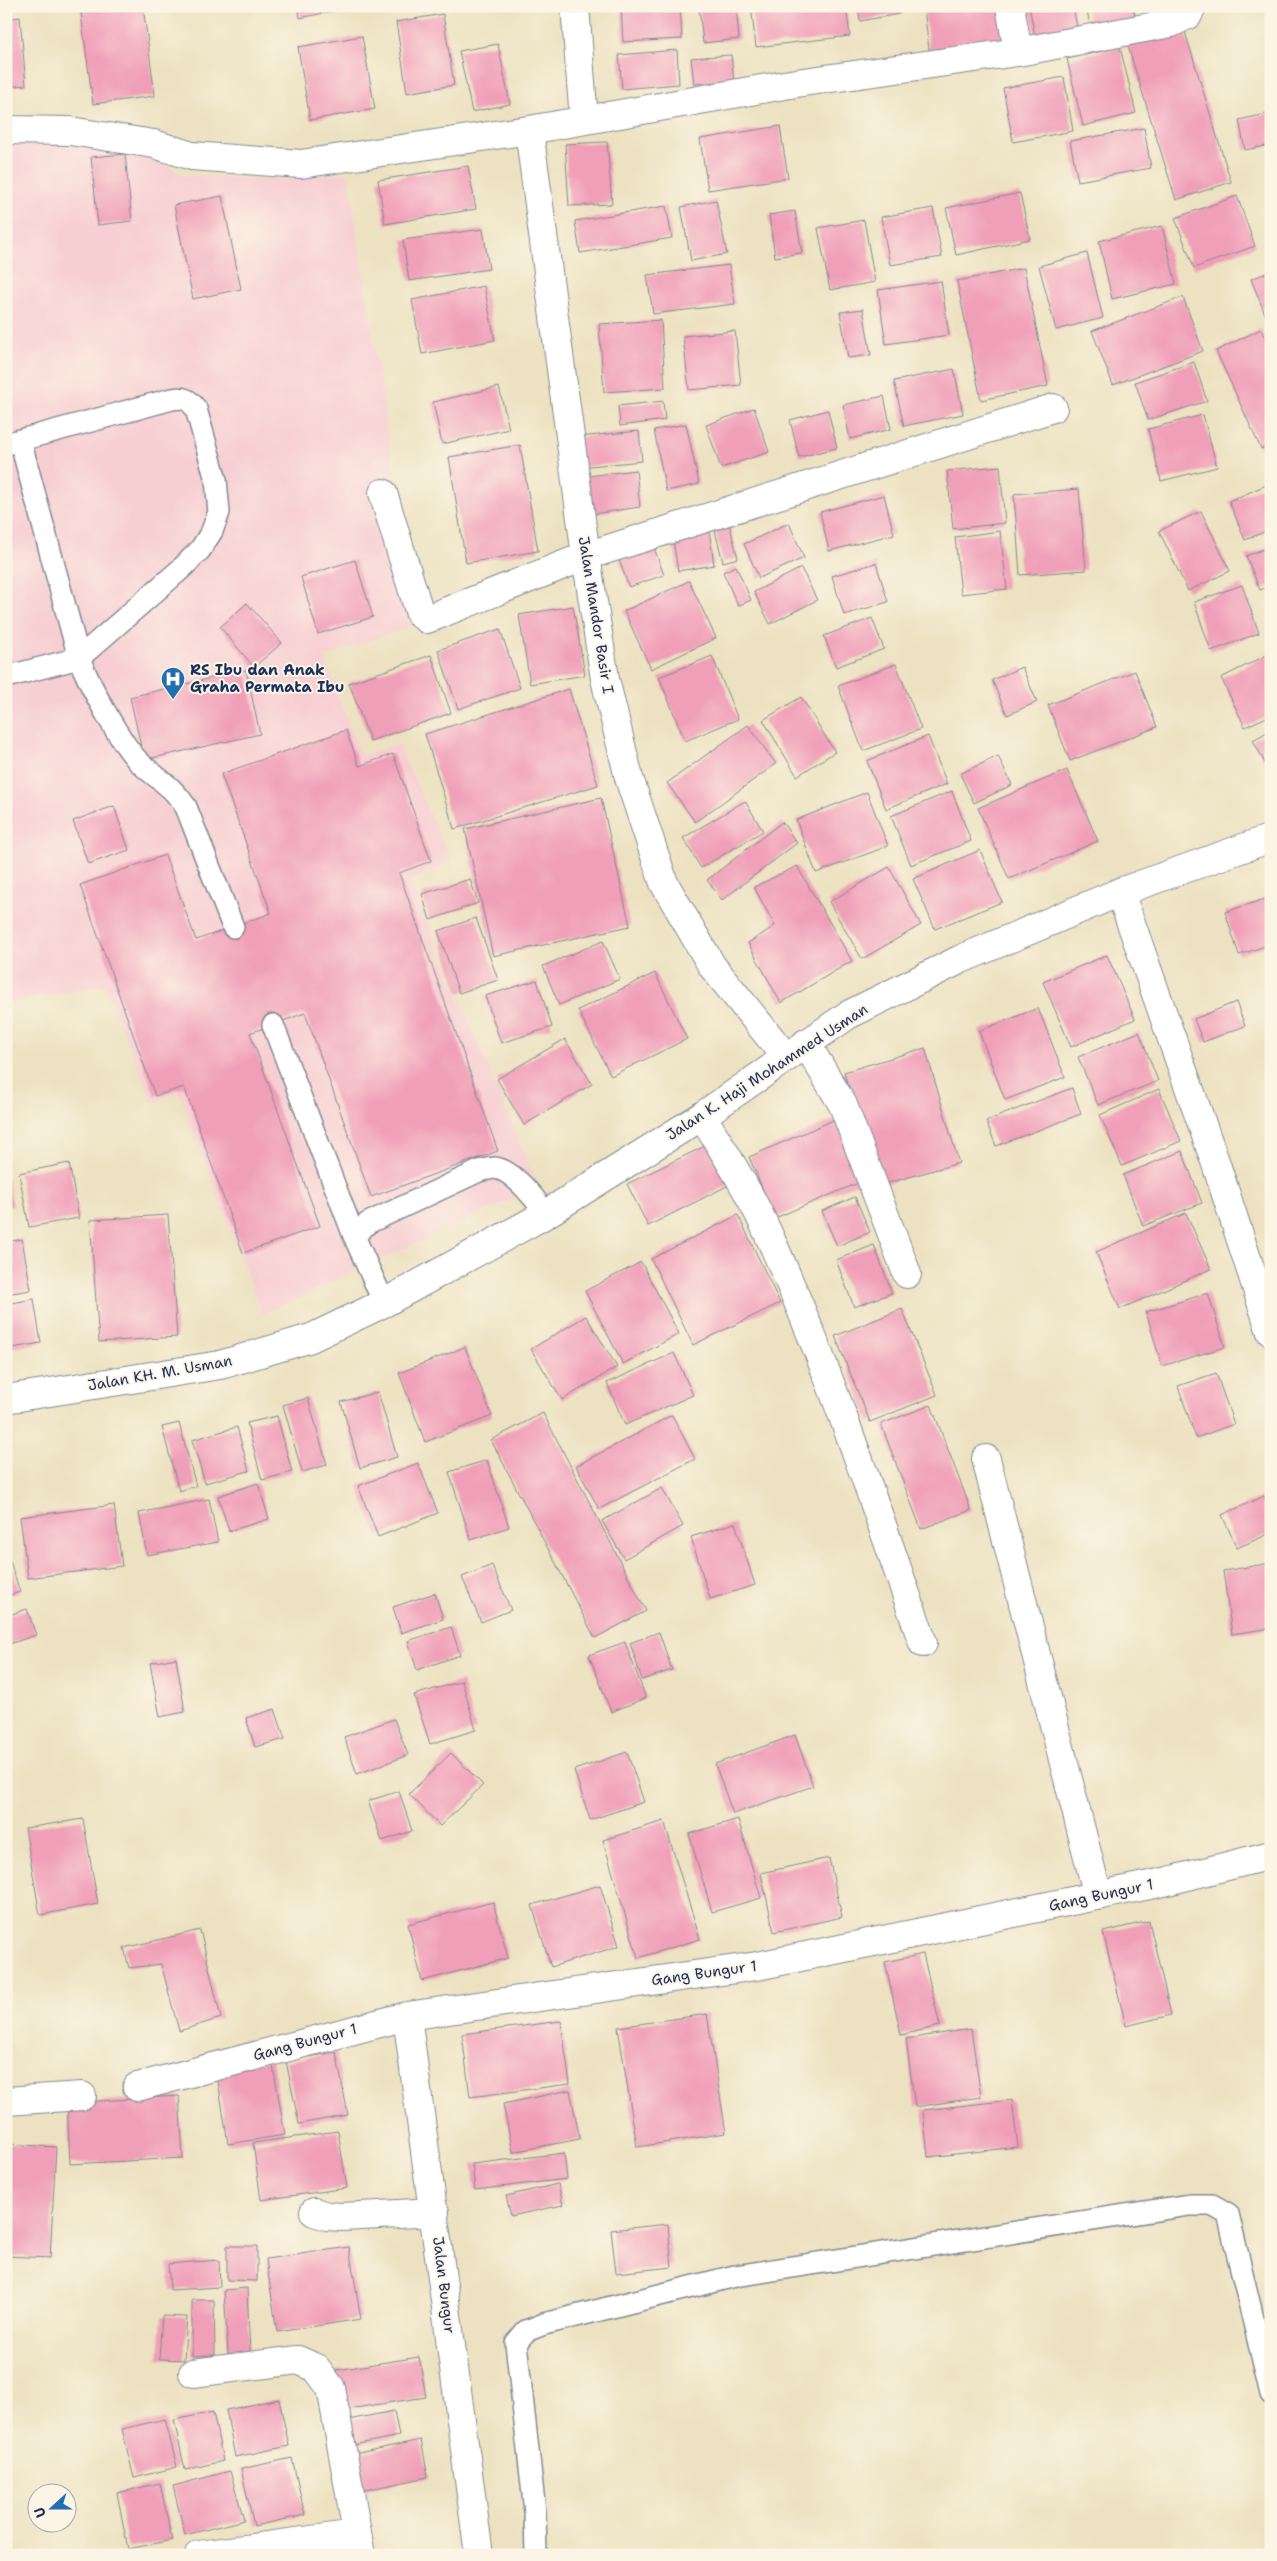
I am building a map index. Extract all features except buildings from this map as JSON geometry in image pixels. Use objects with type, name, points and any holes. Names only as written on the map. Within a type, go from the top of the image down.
[{"type":"street","points":[[575,6],[584,120]]},
{"type":"street","points":[[1010,6],[1018,52]]},
{"type":"street","points":[[6,130],[70,131],[154,144],[192,156],[301,164],[529,130],[796,83],[1018,52],[1171,22],[1188,15],[1192,6]]},
{"type":"street","name":"Jalan Mandor Basir I","points":[[529,130],[586,556],[605,680],[628,778],[664,883],[712,966],[796,1050],[843,1106],[906,1274]]},
{"type":"street","points":[[383,493],[420,614],[427,619],[586,556],[1053,408]]},
{"type":"street","name":"Jalan K. Haji Mohammed Usman","points":[[311,1338],[384,1304],[546,1214],[702,1116],[848,1015],[959,960],[1120,892],[1271,838]]},
{"type":"street","points":[[1120,892],[1216,1164],[1271,1332]]},
{"type":"street","points":[[702,1116],[738,1174],[767,1231],[849,1429],[923,1642]]},
{"type":"street","name":"Jalan KH. M. Usman","points":[[6,1399],[220,1365],[311,1338]]},
{"type":"street","points":[[986,1459],[1098,1896]]},
{"type":"street","name":"Gang Bungur 1","points":[[137,2087],[407,2016],[757,1966],[1098,1896],[1271,1855]]},
{"type":"street","name":"Jalan Bungur","points":[[407,2016],[435,2212],[479,2555]]},
{"type":"street","points":[[6,2101],[82,2096]]},
{"type":"street","points":[[314,2212],[327,2216],[342,2217],[435,2212]]},
{"type":"street","points":[[193,2373],[298,2360],[316,2368],[331,2388],[359,2545],[199,2555]]},
{"type":"lane","points":[[6,677],[79,658],[200,550],[212,532],[218,512],[216,480],[196,409],[190,400],[182,398],[13,442],[79,658],[87,679],[128,748],[139,762],[175,790],[186,807],[234,927]]},
{"type":"lane","points":[[273,1025],[354,1236],[384,1304]]},
{"type":"lane","points":[[354,1236],[368,1223],[479,1171],[496,1168],[509,1174],[527,1190],[546,1214]]},
{"type":"lane","points":[[536,2555],[535,2512],[516,2343],[526,2331],[544,2324],[735,2276],[1189,2205],[1212,2205],[1228,2214],[1271,2394]]},
{"type":"shaded area","name":"RS Ibu dan Anak Graha Permata Ibu","points":[[6,137],[146,152],[182,175],[280,180],[348,172],[417,624],[324,657],[361,756],[398,744],[451,861],[410,881],[538,1187],[262,1314],[179,1092],[152,1102],[105,985],[6,1003]]},
{"type":"place","name":"RS Ibu dan Anak Graha Permata Ibu","points":[[173,700]]}]
